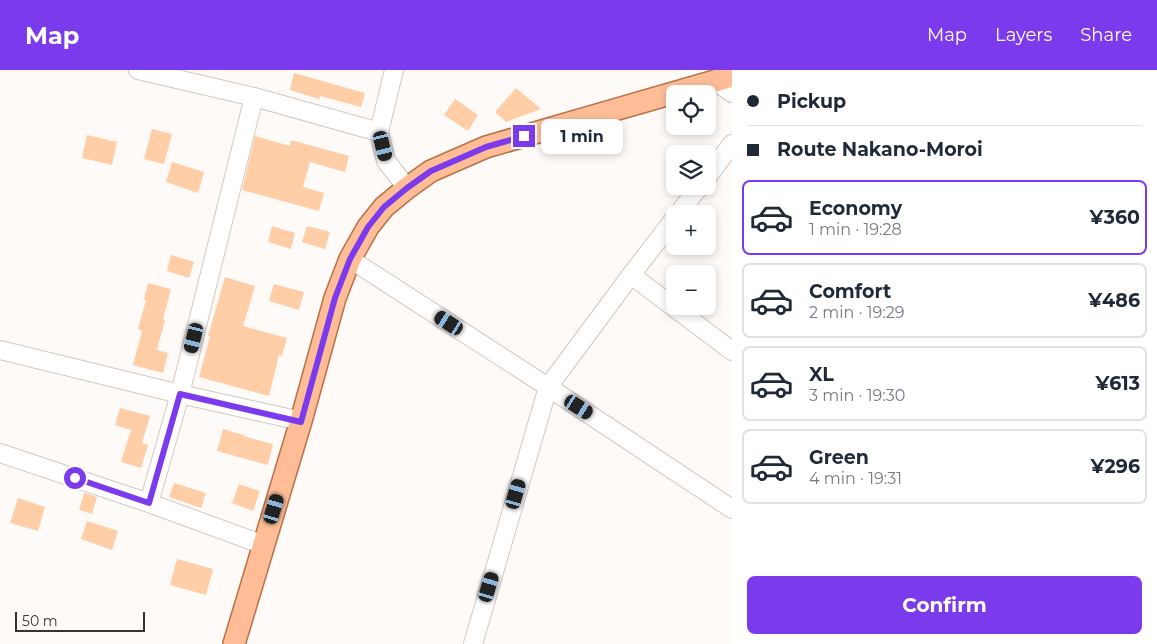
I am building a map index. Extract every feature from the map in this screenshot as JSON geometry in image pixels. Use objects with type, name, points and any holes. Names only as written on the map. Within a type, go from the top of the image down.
[{"type":"main road","points":[[234,644],[301,422],[335,298],[350,259],[368,227],[384,207],[431,171],[486,147],[725,83]]},
{"type":"street","points":[[138,70],[254,97],[379,132]]},
{"type":"street","points":[[394,70],[379,132],[386,161],[407,188]]},
{"type":"street","points":[[149,503],[180,394],[254,97]]},
{"type":"street","points":[[716,165],[732,144]]},
{"type":"street","points":[[685,205],[693,195]]},
{"type":"street","points":[[473,644],[548,387],[666,230]]},
{"type":"street","points":[[350,259],[732,509]]},
{"type":"street","points":[[631,275],[732,351]]},
{"type":"street","points":[[0,350],[301,422]]},
{"type":"street","points":[[0,452],[264,545]]},
{"type":"building","points":[[294,73],[365,93],[361,107],[320,96],[319,99],[290,90]]},
{"type":"building","points":[[516,88],[541,109],[506,122],[495,112]]},
{"type":"building","points":[[455,99],[478,115],[468,131],[444,115]]},
{"type":"building","points":[[152,129],[172,134],[164,164],[144,159]]},
{"type":"building","points":[[87,135],[117,142],[112,165],[82,158]]},
{"type":"building","points":[[255,136],[290,146],[291,140],[349,156],[345,172],[310,162],[303,187],[324,193],[319,211],[242,190]]},
{"type":"building","points":[[172,162],[204,172],[198,193],[166,182]]},
{"type":"building","points":[[272,226],[295,233],[291,249],[268,242]]},
{"type":"building","points":[[307,226],[330,232],[325,249],[302,242]]},
{"type":"building","points":[[171,255],[194,262],[189,278],[167,271]]},
{"type":"building","points":[[225,277],[255,286],[243,326],[287,338],[282,356],[279,355],[269,396],[199,377],[210,336],[208,336]]},
{"type":"building","points":[[148,283],[171,289],[157,350],[168,353],[163,373],[133,365],[142,331],[138,329],[146,300],[144,299]]},
{"type":"building","points":[[274,284],[304,292],[299,310],[269,301]]},
{"type":"building","points":[[120,408],[150,416],[142,443],[148,445],[141,468],[121,462],[131,430],[115,425]]},
{"type":"building","points":[[223,429],[273,444],[268,465],[217,451]]},
{"type":"building","points":[[174,483],[206,493],[201,508],[169,497]]},
{"type":"building","points":[[239,484],[260,491],[253,511],[232,503]]},
{"type":"building","points":[[84,493],[97,497],[92,514],[79,510]]},
{"type":"building","points":[[18,498],[45,507],[38,531],[10,523]]},
{"type":"building","points":[[87,521],[118,531],[112,550],[81,539]]},
{"type":"building","points":[[177,559],[213,569],[206,595],[170,585]]},
{"type":"route","points":[[75,478],[149,503],[180,394],[301,422],[335,298],[350,259],[368,227],[384,207],[431,171],[486,147],[524,136]]}]
